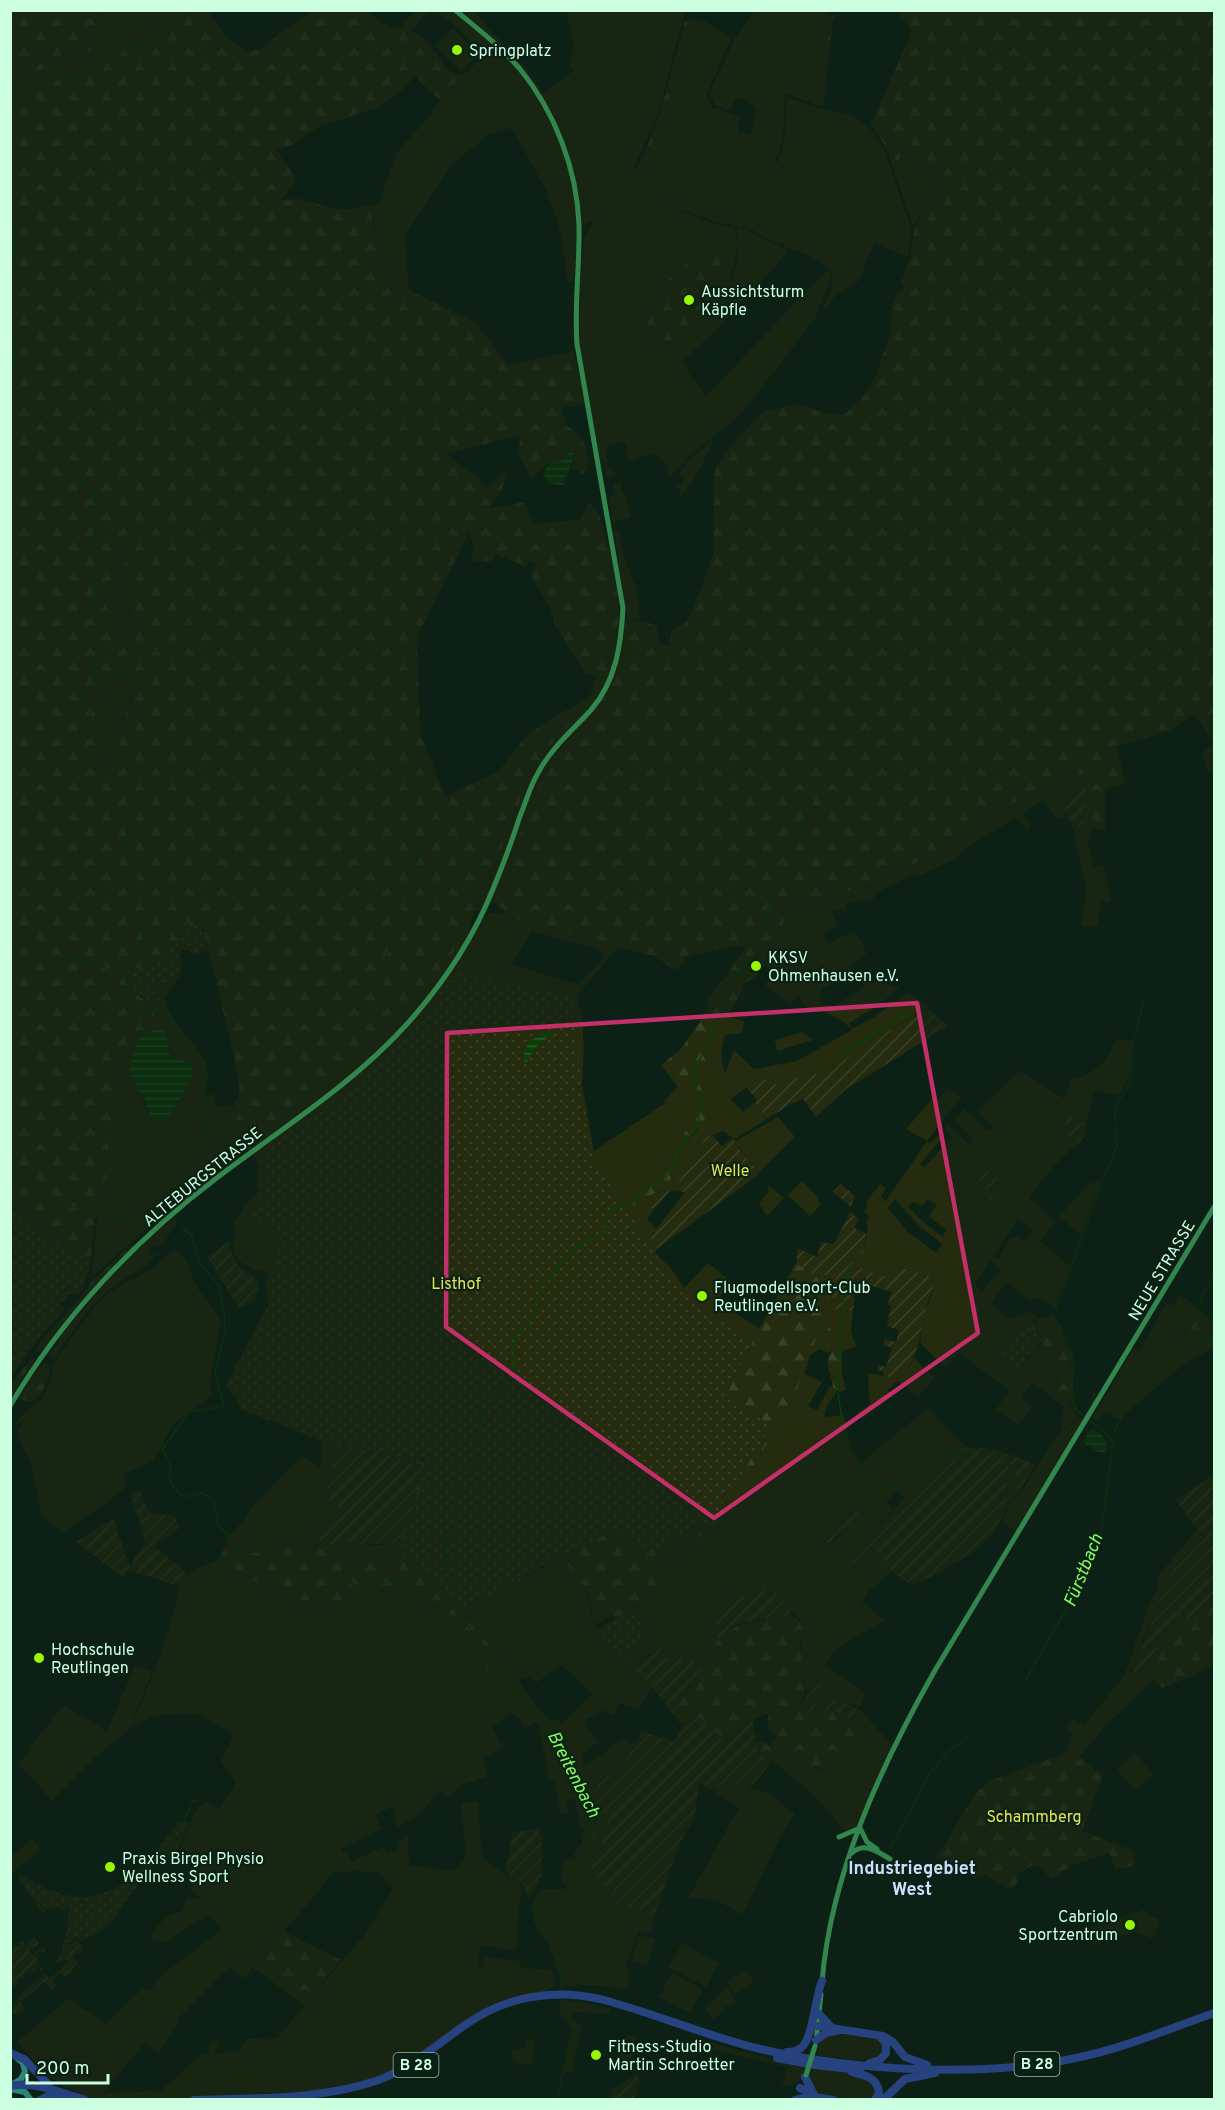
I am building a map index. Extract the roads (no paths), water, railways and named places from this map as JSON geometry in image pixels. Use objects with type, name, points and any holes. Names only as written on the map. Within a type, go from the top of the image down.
[{"type":"highway","points":[[780,2053],[796,2051],[804,2044],[822,1981]]},
{"type":"highway","name":"B 28","points":[[569,1996],[606,2004],[750,2051],[800,2063],[842,2069],[1020,2071],[1068,2065],[1117,2052],[1215,2018]]},
{"type":"highway","name":"B 28","points":[[194,2100],[308,2094],[366,2084],[412,2063],[483,2014],[516,2000],[539,1997],[569,1996],[607,2001],[730,2041],[780,2053],[852,2064],[938,2071],[1014,2067],[1078,2058],[1115,2048],[1215,2013]]},
{"type":"highway","name":"B 28","points":[[281,2100],[342,2093],[385,2081],[420,2063],[484,2018],[539,1997]]},
{"type":"highway","points":[[819,2014],[832,2028]]},
{"type":"highway","name":"B 28","points":[[818,2026],[888,2038],[905,2057],[938,2071]]},
{"type":"highway","name":"B 28","points":[[815,2043],[826,2033],[843,2030]]},
{"type":"highway","name":"B 28","points":[[852,2064],[874,2062],[883,2058],[887,2051],[886,2043],[876,2035]]},
{"type":"highway","points":[[10,2055],[21,2057],[44,2082],[73,2100]]},
{"type":"highway","points":[[842,2069],[875,2081],[879,2090],[875,2100]]},
{"type":"highway","name":"B 28","points":[[884,2100],[905,2079],[938,2071]]},
{"type":"highway","points":[[806,2076],[815,2096]]},
{"type":"highway","points":[[10,2087],[36,2085],[85,2100]]},
{"type":"highway","points":[[40,2100],[60,2093]]},
{"type":"highway","points":[[798,2093],[833,2100]]},
{"type":"main road","name":"ALTEBURGSTRASSE","points":[[11,1405],[67,1324],[130,1253],[202,1189],[318,1104],[363,1067],[407,1024],[460,954],[486,906],[538,773],[562,740],[592,709],[608,685],[622,640],[623,608],[576,344],[574,313],[579,226],[570,168],[550,116],[530,82],[496,44],[455,10]]},
{"type":"main road","name":"NEUE STRASSE","points":[[798,2093],[806,2076],[815,2043],[831,1922],[860,1828],[892,1752],[928,1683],[1215,1207]]},
{"type":"main road","points":[[851,1854],[858,1848],[866,1847],[891,1858],[867,1842],[860,1828],[839,1837],[848,1839],[853,1848]]},
{"type":"main road","points":[[10,2055],[20,2060],[25,2070],[21,2079],[10,2087]]},
{"type":"main road","points":[[10,2087],[25,2092],[31,2100]]},
{"type":"waterway","points":[[98,77],[102,69],[114,57],[163,32],[187,10]]},
{"type":"waterway","points":[[10,112],[32,95],[67,75],[82,80],[86,78]]},
{"type":"waterway","name":"Breitenbach","points":[[10,227],[14,245],[14,253],[10,262]]},
{"type":"waterway","name":"Breitenbach","points":[[10,264],[10,270]]},
{"type":"waterway","points":[[346,367],[377,331]]},
{"type":"waterway","name":"Breitenbach","points":[[10,340],[21,373],[19,392],[58,431],[71,464],[80,471],[83,485],[95,490],[97,516],[92,548],[100,550],[108,559],[103,563],[107,573],[105,577],[94,568],[90,571],[96,581],[92,602],[109,630]]},
{"type":"waterway","points":[[144,671],[163,641],[179,628],[206,612],[219,586],[224,564],[273,488],[293,469],[295,455],[312,420],[315,405],[341,371]]},
{"type":"waterway","points":[[1099,462],[1108,466]]},
{"type":"waterway","name":"Breitenbach","points":[[109,645],[95,659],[94,679],[81,695],[80,699],[90,711],[85,727],[89,737],[82,742],[87,750],[81,753],[90,763],[101,784],[104,810],[116,810],[118,813],[116,830],[125,830],[128,837],[121,847],[138,881],[137,888],[129,893],[131,902],[125,906],[124,910],[128,922],[138,922],[145,936],[138,953]]},
{"type":"waterway","points":[[107,672],[135,678]]},
{"type":"waterway","name":"Breitenbach","points":[[94,679],[101,674]]},
{"type":"waterway","points":[[816,795],[863,734],[868,726],[873,706]]},
{"type":"waterway","points":[[778,870],[793,847],[813,802]]},
{"type":"waterway","points":[[409,894],[422,847],[446,808]]},
{"type":"waterway","points":[[764,929],[775,874]]},
{"type":"waterway","points":[[358,994],[386,956],[398,916],[404,905]]},
{"type":"waterway","points":[[134,965],[150,961],[167,950],[174,930],[182,929],[196,917]]},
{"type":"waterway","points":[[45,947],[61,958],[68,956],[110,969]]},
{"type":"waterway","points":[[10,948],[36,948]]},
{"type":"waterway","points":[[623,1203],[636,1199],[647,1186],[663,1180],[671,1171],[680,1147],[698,1125],[701,1096],[693,1084],[694,1070],[736,976],[755,954]]},
{"type":"waterway","name":"Breitenbach","points":[[137,958],[126,979],[132,997],[139,1007],[164,1013],[168,1017],[201,1057],[207,1073],[204,1088],[204,1133],[184,1158],[177,1174],[169,1179],[169,1194]]},
{"type":"waterway","points":[[118,971],[126,975]]},
{"type":"waterway","name":"Fürstbach","points":[[1136,1033],[1144,998]]},
{"type":"waterway","points":[[244,1106],[268,1087],[317,1026],[343,1014],[351,1006]]},
{"type":"waterway","points":[[836,1058],[885,1026],[916,1011]]},
{"type":"waterway","name":"Fürstbach","points":[[1115,1119],[1116,1106],[1130,1083],[1134,1037]]},
{"type":"waterway","points":[[204,1133],[227,1131],[238,1114]]},
{"type":"waterway","name":"Fürstbach","points":[[1104,1178],[1117,1145],[1115,1124]]},
{"type":"waterway","points":[[10,1162],[15,1173]]},
{"type":"waterway","points":[[18,1176],[25,1180],[36,1193],[45,1198],[91,1211]]},
{"type":"waterway","name":"Fürstbach","points":[[1056,1309],[1102,1182]]},
{"type":"waterway","points":[[529,1323],[537,1313],[539,1288],[577,1246],[600,1234],[606,1222],[606,1213],[620,1205]]},
{"type":"waterway","points":[[102,1214],[117,1217],[133,1227]]},
{"type":"waterway","name":"Breitenbach","points":[[184,1227],[191,1234],[200,1263],[219,1286],[225,1331],[215,1374],[224,1406],[189,1412],[162,1450],[171,1465],[169,1474],[172,1483],[184,1497],[201,1493],[214,1499],[218,1525],[227,1534],[238,1553],[273,1564],[283,1575],[294,1578],[303,1591],[313,1596],[318,1580],[337,1577],[356,1585],[391,1582],[409,1584],[442,1596],[484,1645],[503,1682],[509,1687],[511,1685],[517,1688],[517,1694],[549,1724],[589,1810],[600,1824],[598,1829],[588,1833],[582,1878],[570,1894],[544,1896],[535,1911],[537,1922],[549,1939],[557,1957],[563,1992]]},
{"type":"waterway","name":"Breitenbach","points":[[181,1230],[189,1233]]},
{"type":"waterway","points":[[837,1390],[844,1297],[850,1262]]},
{"type":"waterway","points":[[1199,1305],[1214,1275]]},
{"type":"waterway","points":[[1190,1345],[1201,1315]]},
{"type":"waterway","name":"Fürstbach","points":[[1055,1317],[1072,1356],[1072,1396],[1077,1410],[1082,1415]]},
{"type":"waterway","points":[[442,1596],[451,1589],[447,1573],[446,1542],[461,1519],[461,1511],[455,1503],[464,1476],[472,1464],[481,1417],[490,1402],[509,1381],[513,1370],[514,1342],[517,1334],[523,1329]]},
{"type":"waterway","points":[[1159,1373],[1190,1345],[1214,1340]]},
{"type":"waterway","points":[[57,1380],[77,1366],[104,1366],[113,1370],[128,1386]]},
{"type":"waterway","points":[[1120,1417],[1130,1394],[1154,1377]]},
{"type":"waterway","points":[[135,1393],[163,1411]]},
{"type":"waterway","points":[[838,1393],[844,1430],[851,1451],[864,1470],[887,1487],[896,1487],[907,1482],[946,1454],[970,1450],[984,1451]]},
{"type":"waterway","name":"Fürstbach","points":[[1023,1684],[1064,1613],[1074,1601],[1091,1563],[1102,1527],[1113,1442],[1105,1432],[1089,1421]]},
{"type":"waterway","points":[[1114,1434],[1118,1423]]},
{"type":"waterway","points":[[991,1452],[1008,1463],[1016,1482],[1016,1496]]},
{"type":"waterway","points":[[1015,1501],[1017,1530]]},
{"type":"waterway","points":[[890,1849],[930,1773],[946,1754],[969,1735]]},
{"type":"waterway","points":[[185,1819],[193,1801],[197,1800]]},
{"type":"waterway","points":[[121,1894],[126,1892],[130,1882],[150,1862],[167,1850],[175,1830],[184,1825],[185,1821]]},
{"type":"waterway","points":[[72,1901],[83,1903],[97,1914],[106,1915],[118,1895]]},
{"type":"waterway","name":"Breitenbach","points":[[558,2100],[569,2047],[575,2032],[574,2025],[562,2011],[563,1997]]},
{"type":"place","name":"Springplatz","points":[[457,50]]},
{"type":"place","name":"Aussichtsturm Käpfle","points":[[689,300]]},
{"type":"place","name":"KKSV Ohmenhausen e.V.","points":[[756,966]]},
{"type":"place","name":"Flugmodellsport-Club Reutlingen e.V.","points":[[702,1296]]},
{"type":"place","name":"Hochschule Reutlingen","points":[[39,1658]]},
{"type":"place","name":"Praxis Birgel Physio Wellness Sport","points":[[110,1867]]},
{"type":"place","name":"Cabriolo Sportzentrum","points":[[1130,1925]]},
{"type":"place","name":"Fitness-Studio Martin Schroetter","points":[[596,2055]]},
{"type":"district","name":"Industriegebiet West","points":[[912,1878]]},
{"type":"park label","name":"Welle","points":[[730,1170]]},
{"type":"park label","name":"Listhof","points":[[456,1283]]},
{"type":"park label","name":"Schammberg","points":[[1034,1816]]}]
